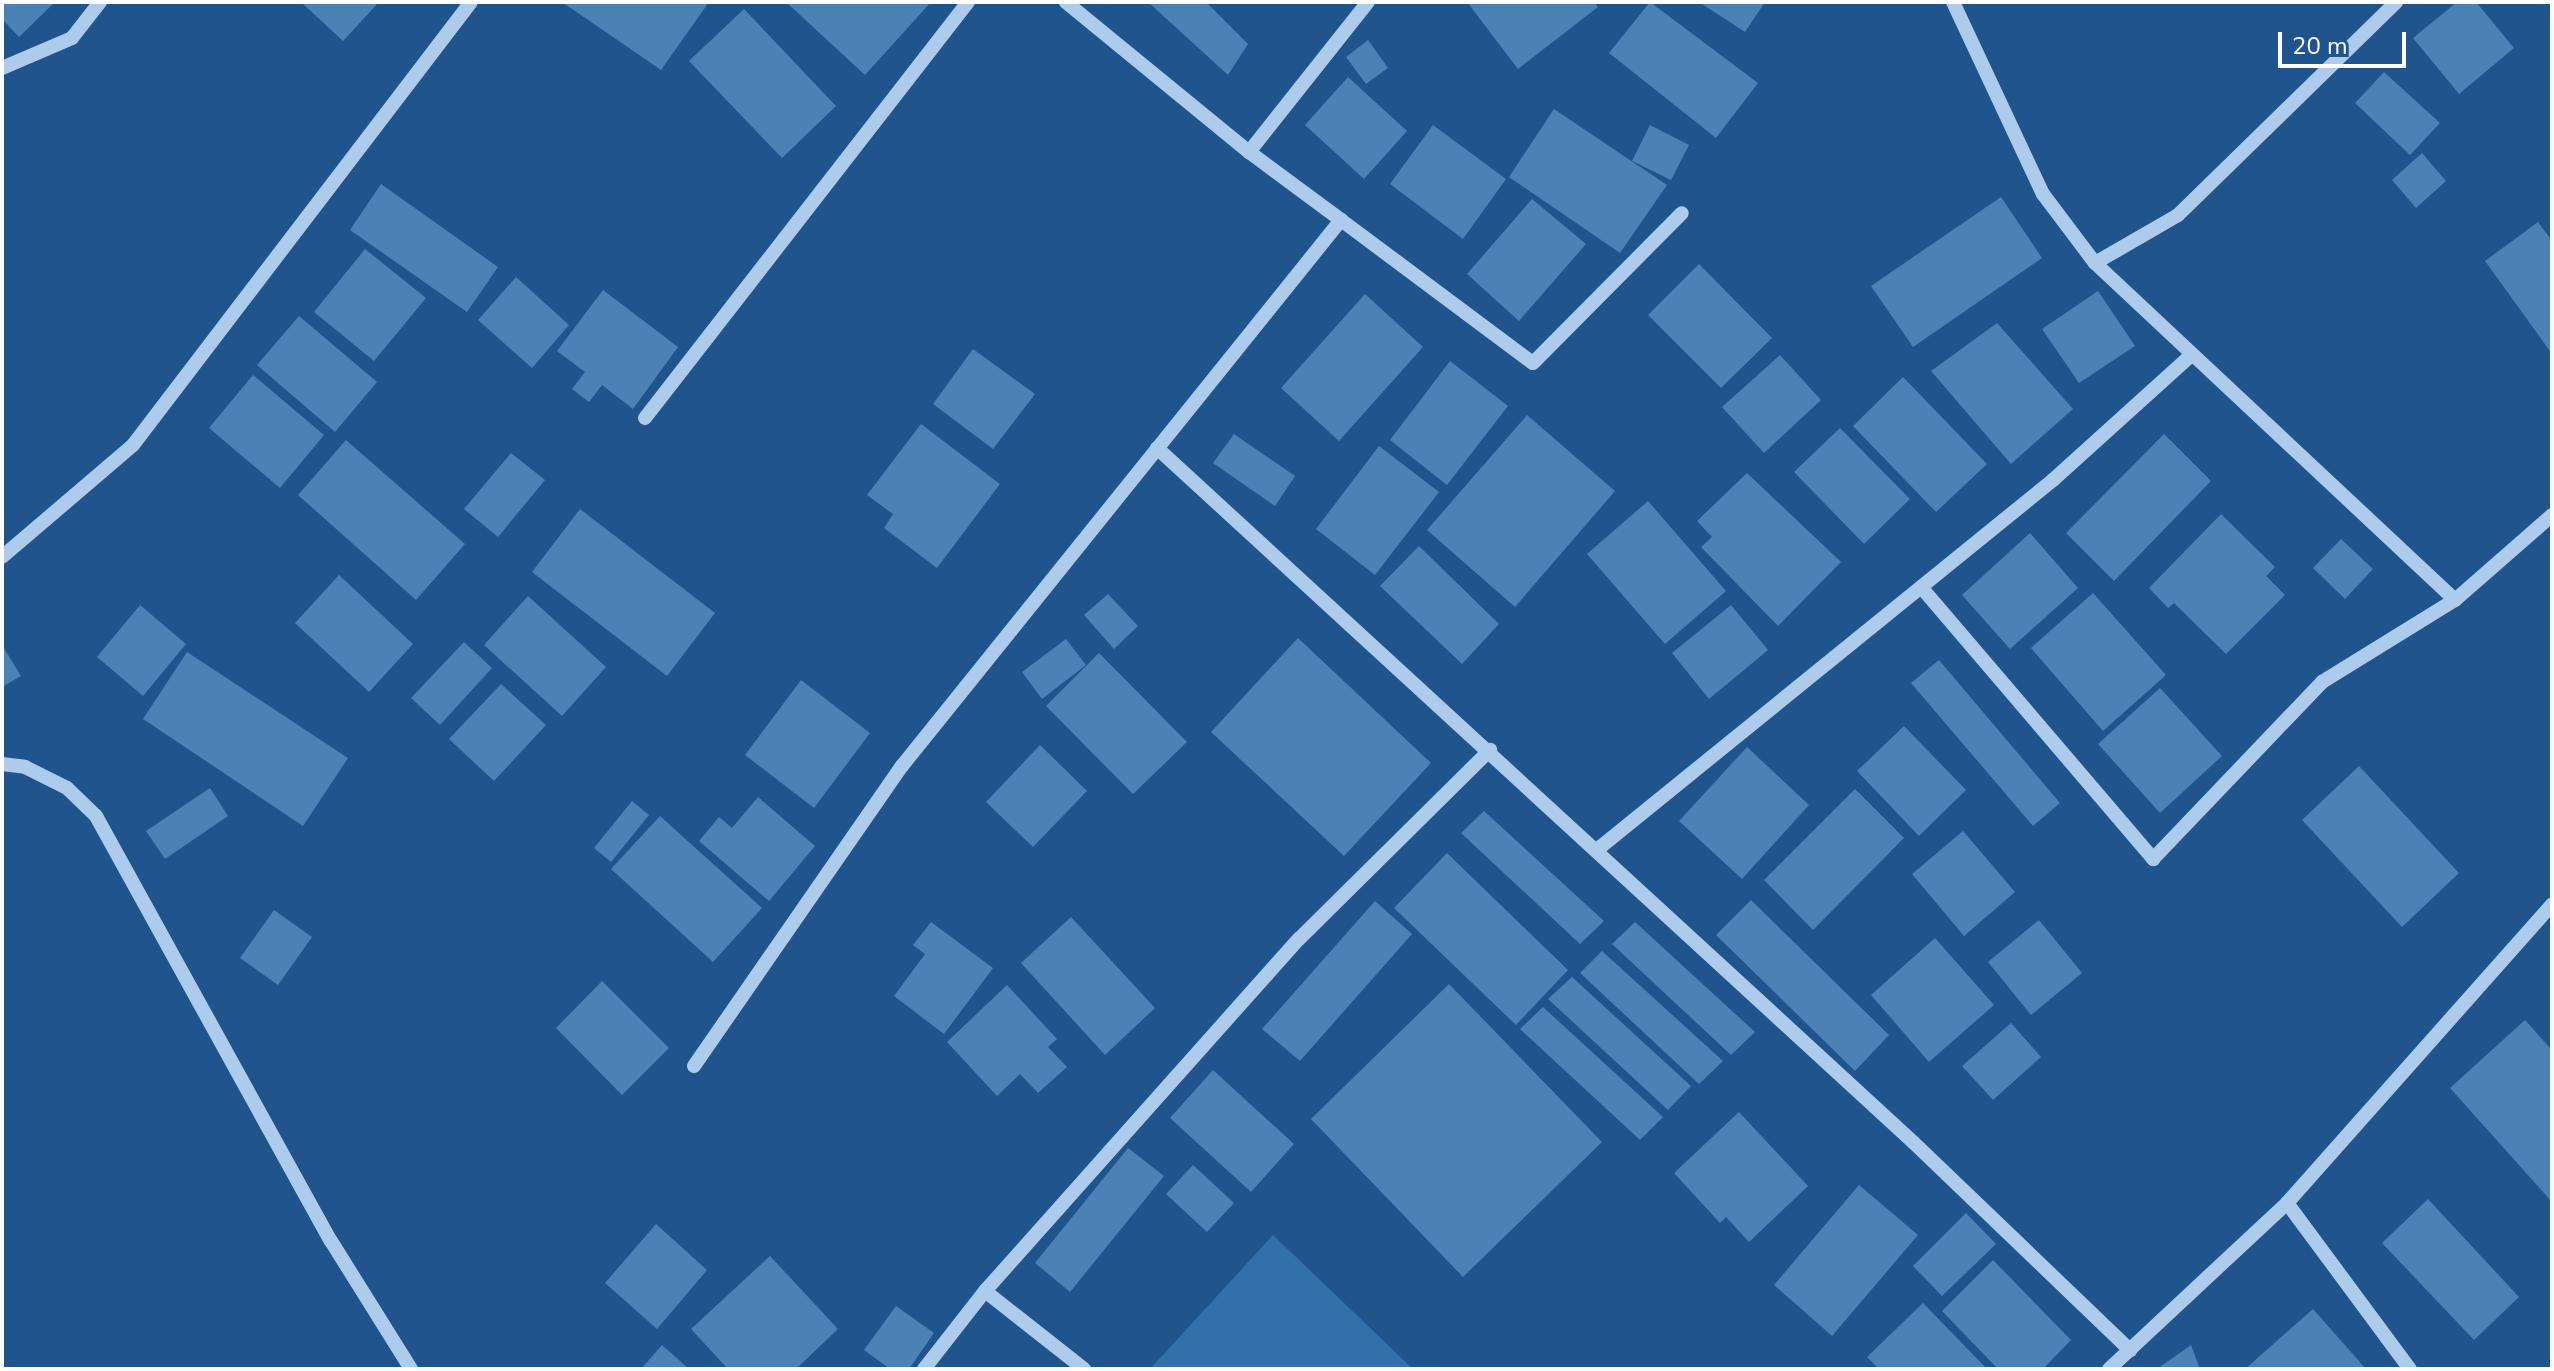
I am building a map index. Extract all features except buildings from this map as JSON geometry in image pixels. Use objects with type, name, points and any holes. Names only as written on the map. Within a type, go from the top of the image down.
[{"type":"street","points":[[2,68],[72,38],[100,2]]},
{"type":"street","points":[[2,557],[133,445],[471,2]]},
{"type":"street","points":[[645,418],[968,2]]},
{"type":"street","points":[[1066,2],[1249,152],[1533,363],[1682,213]]},
{"type":"street","points":[[1249,152],[1368,2]]},
{"type":"street","points":[[1953,2],[2043,194],[2095,263],[2190,356],[2455,600]]},
{"type":"street","points":[[2095,263],[2178,215],[2396,2]]},
{"type":"street","points":[[694,1066],[902,766],[1341,220]]},
{"type":"street","points":[[1598,849],[2053,480],[2190,356]]},
{"type":"street","points":[[1157,448],[1598,849],[2130,1350]]},
{"type":"street","points":[[1921,587],[2153,859],[2322,682],[2455,600],[2552,515]]},
{"type":"street","points":[[924,1369],[985,1291],[1299,939],[1490,750]]},
{"type":"street","points":[[2,764],[25,767],[67,788],[96,816],[331,1241],[411,1369]]},
{"type":"street","points":[[2109,1369],[2287,1203],[2552,904]]},
{"type":"street","points":[[2287,1203],[2410,1369]]},
{"type":"street","points":[[985,1291],[1084,1369]]},
{"type":"shaded area","points":[[1273,1235],[1413,1369],[1150,1369]]}]
